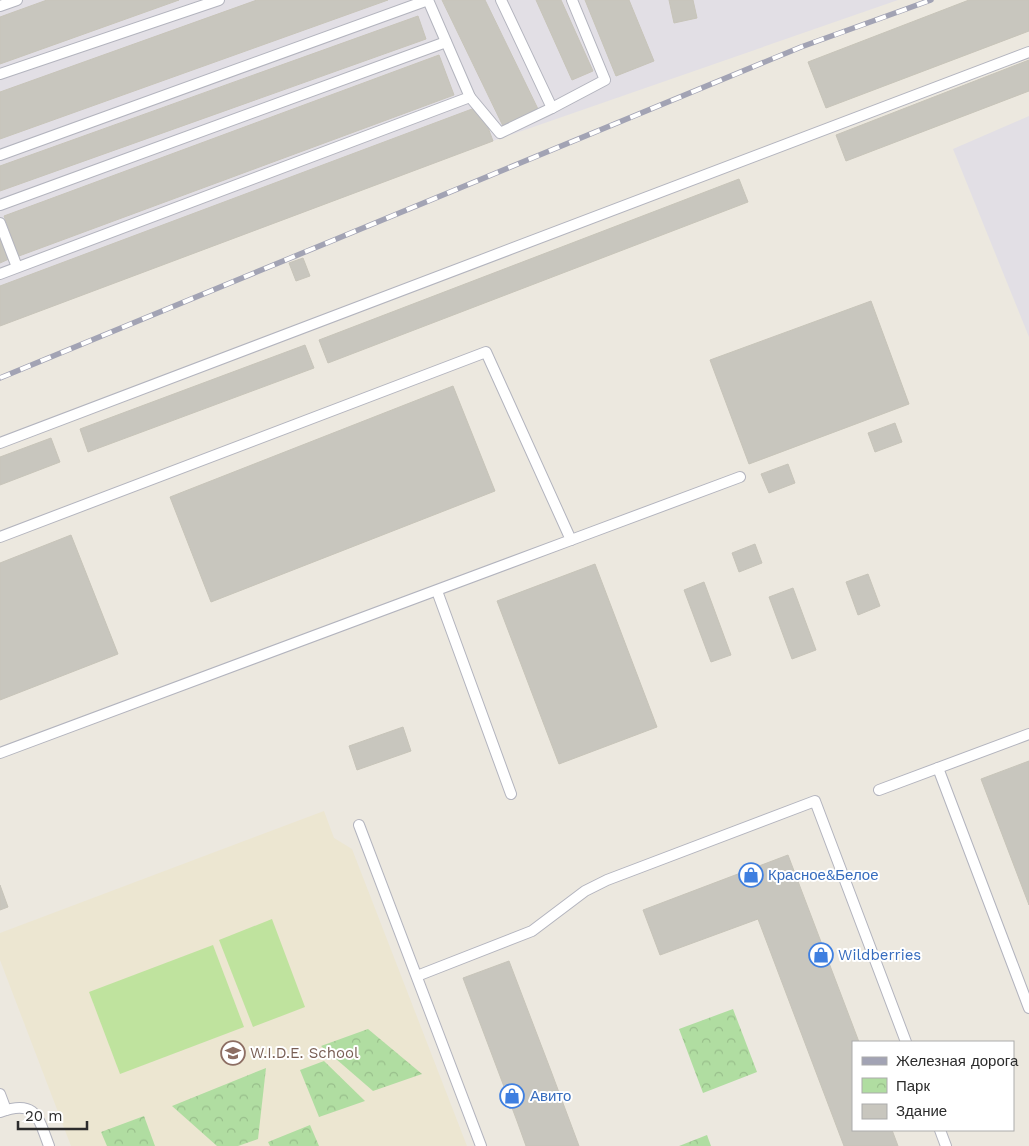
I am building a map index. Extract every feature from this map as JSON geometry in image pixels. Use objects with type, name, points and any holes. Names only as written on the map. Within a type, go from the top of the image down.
[{"type":"lane","points":[[0,6],[16,0]]},
{"type":"lane","points":[[0,74],[219,0]]},
{"type":"lane","points":[[0,155],[428,0],[470,97],[500,133],[605,80],[572,0]]},
{"type":"lane","points":[[501,0],[552,108]]},
{"type":"lane","points":[[0,204],[446,42]]},
{"type":"lane","points":[[0,443],[1029,52]]},
{"type":"lane","points":[[0,274],[470,97]]},
{"type":"lane","points":[[0,223],[17,267]]},
{"type":"lane","points":[[0,536],[486,352],[571,540]]},
{"type":"lane","points":[[0,753],[740,477]]},
{"type":"lane","points":[[437,591],[511,794]]},
{"type":"lane","points":[[879,790],[1029,734]]},
{"type":"lane","points":[[938,768],[1029,1008]]},
{"type":"lane","points":[[417,976],[532,931],[585,891],[607,880],[815,801],[906,1041]]},
{"type":"lane","points":[[359,825],[481,1146]]},
{"type":"lane","points":[[0,1094],[3,1111],[15,1107],[23,1107],[34,1114],[39,1120],[49,1146]]},
{"type":"lane","points":[[940,1131],[946,1146]]},
{"type":"shaded area","points":[[0,0],[898,0],[493,141],[0,326]]},
{"type":"shaded area","points":[[1029,116],[1029,337],[953,149]]},
{"type":"shaded area","name":"W.I.D.E. School","points":[[324,811],[334,838],[352,849],[467,1146],[71,1146],[0,960],[0,933]]},
{"type":"green space","points":[[272,919],[305,1007],[253,1027],[219,940]]},
{"type":"green space","points":[[213,945],[244,1027],[120,1074],[89,992]]},
{"type":"green space","points":[[733,1009],[757,1072],[703,1093],[679,1029]]},
{"type":"green space","points":[[368,1029],[422,1074],[373,1091],[321,1046]]},
{"type":"green space","points":[[324,1061],[365,1101],[319,1117],[300,1070]]},
{"type":"green space","points":[[266,1068],[258,1139],[238,1146],[217,1146],[172,1106]]},
{"type":"green space","points":[[144,1116],[155,1146],[107,1146],[101,1132]]},
{"type":"green space","points":[[310,1125],[319,1146],[270,1146],[268,1142]]},
{"type":"green space","points":[[707,1135],[711,1146],[679,1146]]},
{"type":"building","points":[[47,0],[179,0],[0,64],[0,17]]},
{"type":"building","points":[[257,0],[388,0],[0,139],[0,92]]},
{"type":"building","points":[[442,0],[485,0],[538,109],[503,126]]},
{"type":"building","points":[[536,0],[561,0],[593,71],[572,80]]},
{"type":"building","points":[[585,0],[629,0],[654,61],[616,76]]},
{"type":"building","points":[[669,0],[693,0],[697,18],[674,23]]},
{"type":"building","points":[[969,0],[1029,0],[1029,31],[826,108],[808,62]]},
{"type":"building","points":[[418,16],[426,39],[0,191],[0,166]]},
{"type":"building","points":[[439,55],[454,95],[19,256],[4,216]]},
{"type":"building","points":[[1029,60],[1029,91],[846,161],[836,135]]},
{"type":"building","points":[[480,106],[493,141],[0,326],[0,286]]},
{"type":"building","points":[[739,179],[748,202],[328,363],[319,340]]},
{"type":"building","points":[[0,235],[9,259],[0,263]]},
{"type":"building","points":[[303,258],[310,276],[296,281],[289,263]]},
{"type":"building","points":[[871,301],[909,404],[749,464],[710,360]]},
{"type":"building","points":[[305,345],[314,368],[88,452],[80,429]]},
{"type":"building","points":[[453,386],[495,491],[211,602],[170,497]]},
{"type":"building","points":[[895,423],[902,442],[875,452],[868,433]]},
{"type":"building","points":[[51,438],[60,462],[0,485],[0,457]]},
{"type":"building","points":[[788,464],[795,483],[769,493],[761,474]]},
{"type":"building","points":[[71,535],[118,654],[0,700],[0,563]]},
{"type":"building","points":[[755,544],[762,563],[739,572],[732,553]]},
{"type":"building","points":[[595,564],[657,727],[559,764],[497,601]]},
{"type":"building","points":[[868,574],[880,606],[858,615],[846,582]]},
{"type":"building","points":[[704,582],[731,655],[711,662],[684,590]]},
{"type":"building","points":[[793,588],[816,650],[792,659],[769,597]]},
{"type":"building","points":[[403,727],[411,751],[357,770],[349,746]]},
{"type":"building","points":[[1029,761],[1029,905],[981,779]]},
{"type":"building","points":[[788,855],[859,1041],[852,1041],[852,1131],[892,1131],[898,1146],[844,1146],[758,919],[660,955],[643,910]]},
{"type":"building","points":[[0,885],[8,907],[0,910]]},
{"type":"building","points":[[509,961],[579,1146],[526,1146],[463,978]]},
{"type":"railway","points":[[0,378],[801,47],[931,0]]},
{"type":"place","name":"Красное&Белое","points":[[751,875]]},
{"type":"place","name":"Wildberries","points":[[821,955]]},
{"type":"place","name":"W.I.D.E. School","points":[[233,1053]]},
{"type":"place","name":"Авито","points":[[512,1096]]}]
